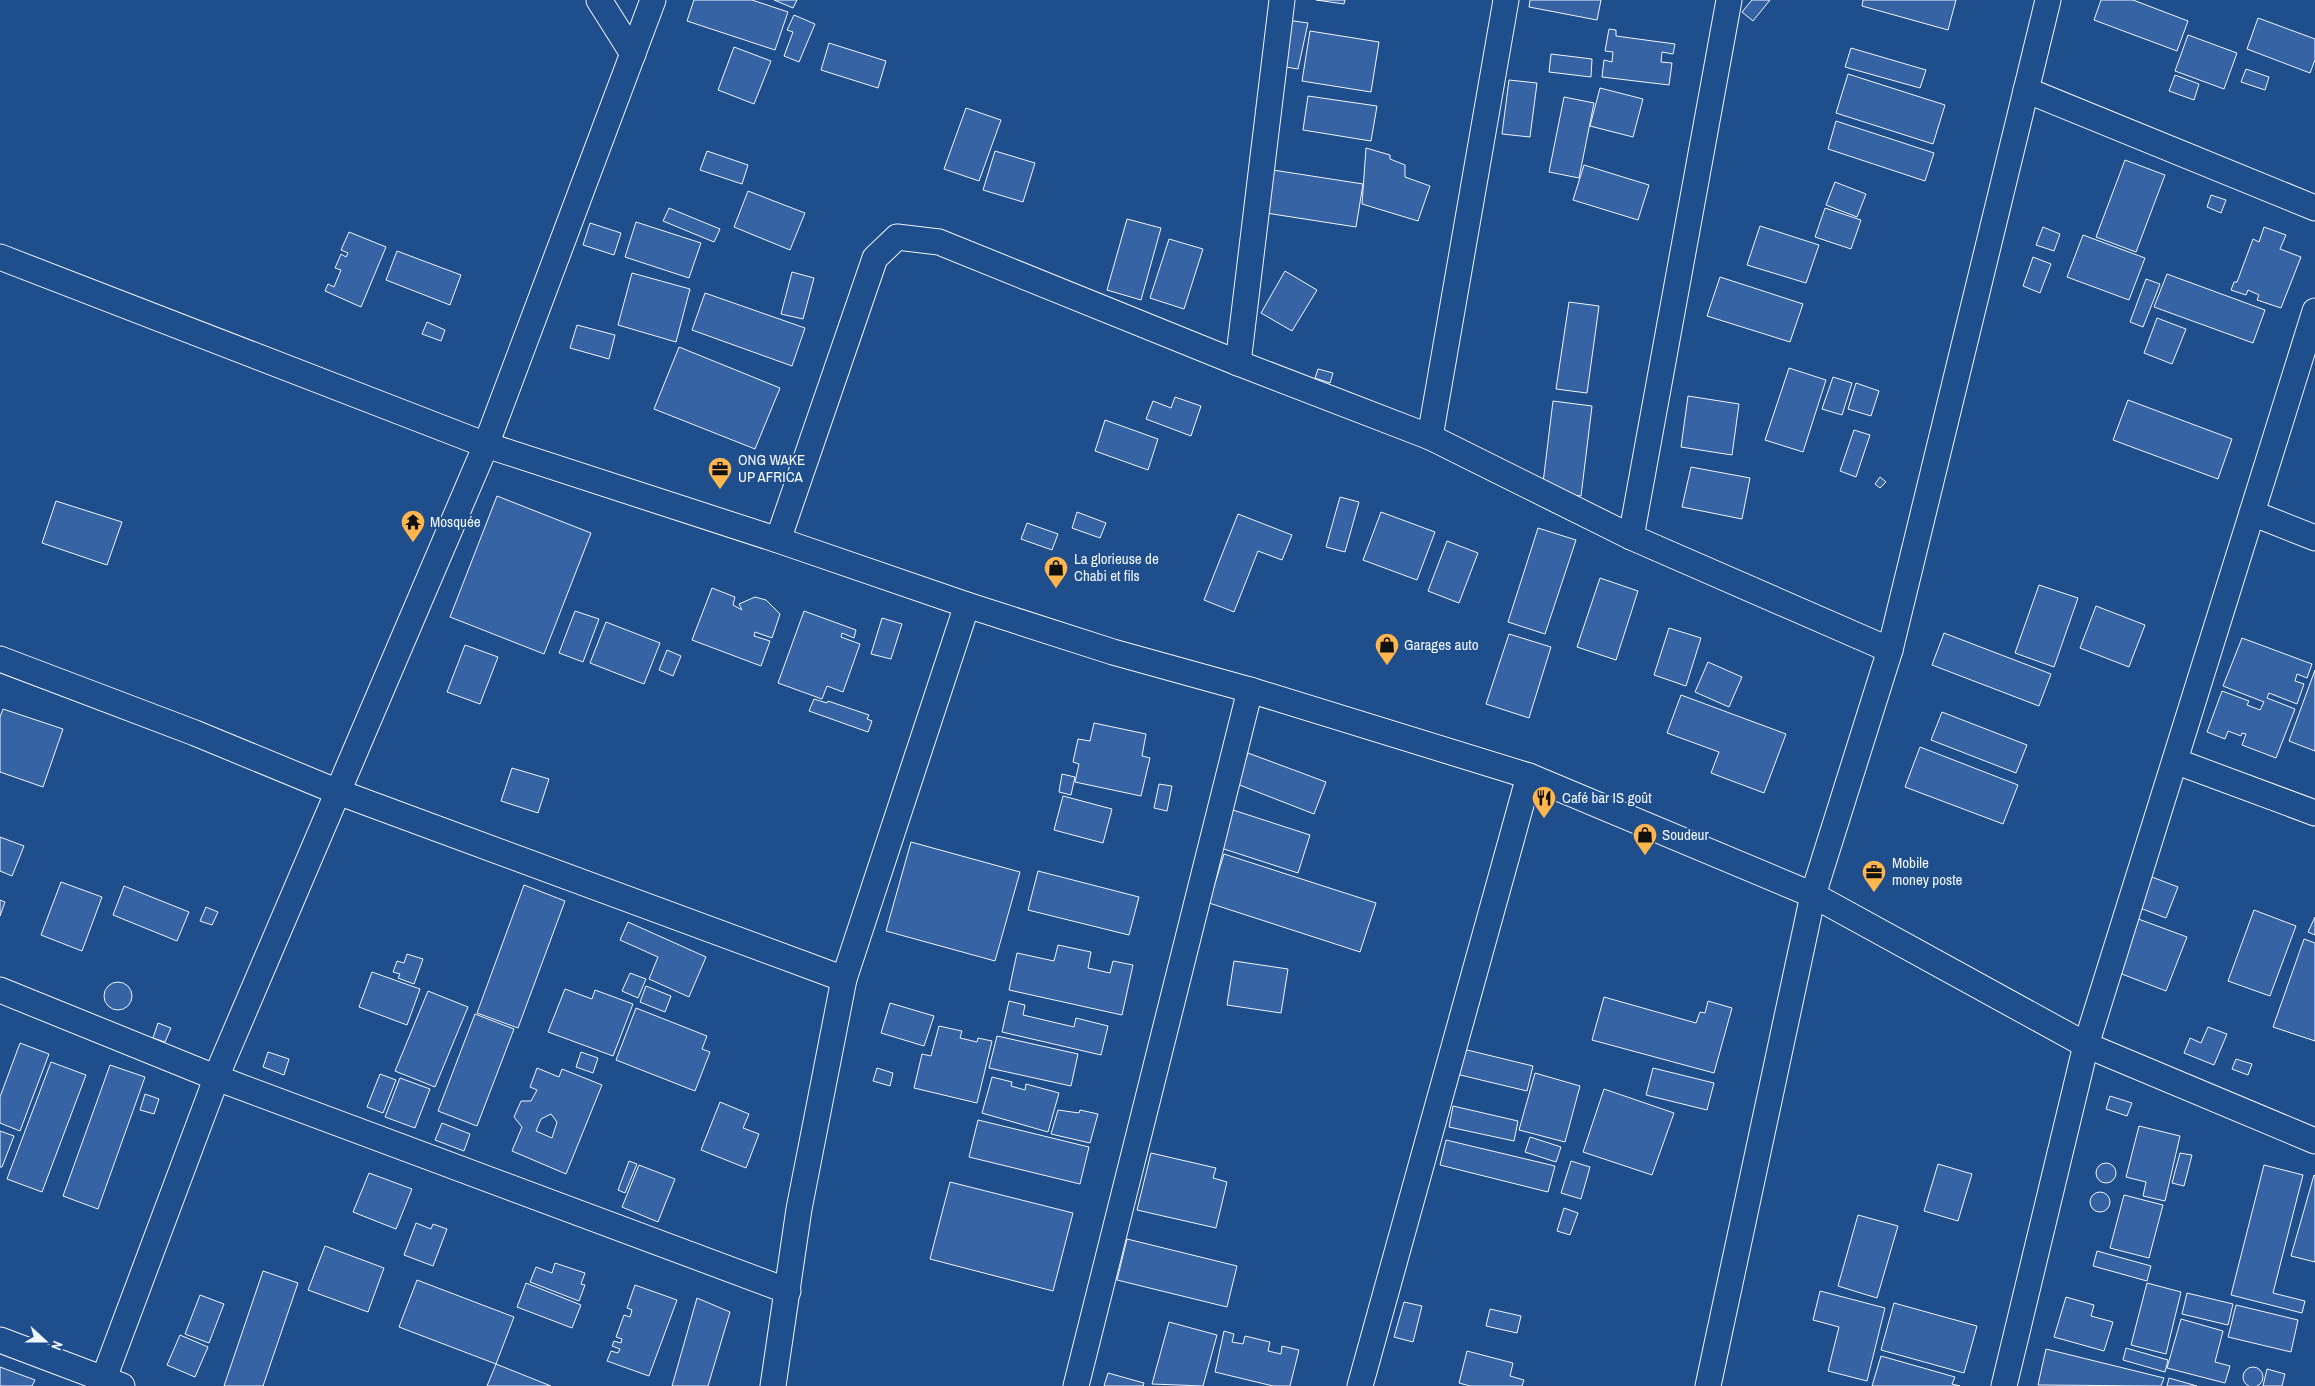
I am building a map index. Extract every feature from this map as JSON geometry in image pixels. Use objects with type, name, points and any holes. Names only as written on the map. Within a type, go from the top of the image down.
[{"type":"street","points":[[599,0],[633,54]]},
{"type":"street","points":[[0,1340],[109,1383],[217,1078],[486,446],[653,0]]},
{"type":"street","points":[[1238,363],[1282,0]]},
{"type":"street","points":[[1430,437],[1506,0]]},
{"type":"street","points":[[1631,537],[1729,0]]},
{"type":"street","points":[[1708,1386],[1813,895],[1890,650],[2048,0]]},
{"type":"street","points":[[2026,90],[2315,208]]},
{"type":"street","points":[[778,540],[874,258],[897,237],[939,242],[1238,363],[1430,437],[1631,537],[1890,650]]},
{"type":"street","points":[[0,257],[486,446],[778,540],[967,605],[1113,652],[1250,690],[1529,776],[1813,895],[2086,1045],[2315,1141]]},
{"type":"street","points":[[2004,1386],[2086,1045],[2315,311]]},
{"type":"street","points":[[2252,513],[2315,538]]},
{"type":"street","points":[[773,1386],[799,1209],[844,979],[967,605]]},
{"type":"street","points":[[0,659],[195,733],[338,792],[844,979]]},
{"type":"street","points":[[1076,1386],[1250,690]]},
{"type":"street","points":[[2175,760],[2315,813]]},
{"type":"street","points":[[1360,1386],[1529,776]]},
{"type":"street","points":[[0,990],[217,1078],[788,1291]]},
{"type":"building","points":[[694,0],[752,0],[788,12],[775,50],[687,21]]},
{"type":"building","points":[[774,0],[797,0],[793,8]]},
{"type":"building","points":[[1316,0],[1345,0],[1344,4]]},
{"type":"building","points":[[1530,0],[1601,0],[1597,20],[1529,7]]},
{"type":"building","points":[[1752,0],[1770,0],[1753,21],[1742,12]]},
{"type":"building","points":[[1863,0],[1956,0],[1948,30],[1862,6]]},
{"type":"building","points":[[2101,0],[2133,0],[2188,21],[2177,51],[2094,20]]},
{"type":"building","points":[[794,15],[815,24],[799,62],[784,56],[793,32],[787,30]]},
{"type":"building","points":[[2258,18],[2315,39],[2315,60],[2310,73],[2247,49]]},
{"type":"building","points":[[1287,20],[1308,23],[1298,69],[1279,66]]},
{"type":"building","points":[[1609,29],[1616,30],[1616,36],[1675,44],[1673,54],[1662,52],[1661,62],[1672,63],[1669,85],[1602,77],[1604,60],[1612,62],[1613,52],[1605,51]]},
{"type":"building","points":[[1310,31],[1379,42],[1371,92],[1302,81]]},
{"type":"building","points":[[2188,35],[2237,53],[2224,89],[2175,71]]},
{"type":"building","points":[[829,43],[886,61],[878,88],[821,70]]},
{"type":"building","points":[[734,47],[771,61],[754,104],[718,90]]},
{"type":"building","points":[[1851,48],[1926,70],[1920,88],[1845,67]]},
{"type":"building","points":[[1551,54],[1592,59],[1591,77],[1549,72]]},
{"type":"building","points":[[2246,69],[2269,77],[2265,90],[2241,82]]},
{"type":"building","points":[[1848,74],[1945,105],[1933,144],[1836,113]]},
{"type":"building","points":[[2175,75],[2199,84],[2194,100],[2169,91]]},
{"type":"building","points":[[1509,80],[1537,83],[1530,137],[1502,134]]},
{"type":"building","points":[[1600,88],[1643,99],[1633,137],[1590,126]]},
{"type":"building","points":[[1308,96],[1377,106],[1371,141],[1303,130]]},
{"type":"building","points":[[1564,97],[1594,103],[1579,178],[1549,172]]},
{"type":"building","points":[[966,108],[1001,120],[979,181],[944,169]]},
{"type":"building","points":[[1836,121],[1934,153],[1925,181],[1828,149]]},
{"type":"building","points":[[1366,148],[1390,155],[1390,159],[1405,165],[1405,177],[1430,186],[1418,221],[1362,204]]},
{"type":"building","points":[[707,151],[748,165],[742,184],[700,170]]},
{"type":"building","points":[[995,151],[1035,163],[1023,202],[983,190]]},
{"type":"building","points":[[2125,160],[2165,175],[2136,252],[2096,237]]},
{"type":"building","points":[[1584,165],[1649,185],[1638,220],[1573,200]]},
{"type":"building","points":[[1273,170],[1363,184],[1356,227],[1266,213]]},
{"type":"building","points":[[1835,182],[1866,194],[1857,217],[1826,205]]},
{"type":"building","points":[[748,191],[805,213],[790,250],[734,227]]},
{"type":"building","points":[[2211,195],[2226,200],[2221,213],[2207,207]]},
{"type":"building","points":[[669,208],[720,229],[714,242],[663,221]]},
{"type":"building","points":[[1825,208],[1861,220],[1851,249],[1815,237]]},
{"type":"building","points":[[1127,219],[1161,228],[1141,300],[1107,290]]},
{"type":"building","points":[[636,222],[701,243],[689,278],[625,257]]},
{"type":"building","points":[[590,223],[621,233],[614,255],[583,245]]},
{"type":"building","points":[[1760,226],[1819,245],[1806,283],[1747,265]]},
{"type":"building","points":[[2043,227],[2060,234],[2054,251],[2036,245]]},
{"type":"building","points":[[2264,227],[2286,235],[2280,249],[2301,257],[2281,308],[2257,300],[2259,295],[2248,290],[2246,295],[2231,290],[2234,282],[2237,282],[2253,239],[2259,242]]},
{"type":"building","points":[[349,232],[386,247],[361,307],[325,291],[328,284],[334,287],[341,270],[335,268],[341,254],[346,257],[348,253],[341,250]]},
{"type":"building","points":[[2083,235],[2145,258],[2129,300],[2067,277]]},
{"type":"building","points":[[1169,239],[1203,249],[1184,309],[1150,298]]},
{"type":"building","points":[[397,251],[461,275],[450,305],[386,280]]},
{"type":"building","points":[[2033,257],[2051,264],[2040,293],[2023,286]]},
{"type":"building","points":[[1285,271],[1317,290],[1292,331],[1261,313]]},
{"type":"building","points":[[792,272],[814,278],[803,319],[781,314]]},
{"type":"building","points":[[632,273],[690,289],[676,342],[618,325]]},
{"type":"building","points":[[2167,274],[2265,310],[2253,343],[2154,307]]},
{"type":"building","points":[[1720,277],[1803,304],[1790,342],[1707,316]]},
{"type":"building","points":[[2146,279],[2160,284],[2143,327],[2130,322]]},
{"type":"building","points":[[705,293],[805,328],[792,366],[692,330]]},
{"type":"building","points":[[1569,302],[1599,306],[1587,393],[1556,389]]},
{"type":"building","points":[[2157,318],[2186,329],[2172,364],[2144,353]]},
{"type":"building","points":[[427,322],[445,330],[441,341],[422,334]]},
{"type":"building","points":[[577,325],[615,335],[609,359],[570,348]]},
{"type":"building","points":[[679,347],[780,388],[755,449],[654,409]]},
{"type":"building","points":[[1789,368],[1826,380],[1803,452],[1765,440]]},
{"type":"building","points":[[1318,369],[1333,373],[1330,383],[1315,378]]},
{"type":"building","points":[[1833,377],[1852,383],[1842,415],[1822,409]]},
{"type":"building","points":[[1856,383],[1879,391],[1871,416],[1848,409]]},
{"type":"building","points":[[1688,396],[1739,404],[1732,455],[1681,447]]},
{"type":"building","points":[[1175,397],[1201,406],[1191,436],[1146,419],[1153,401],[1171,408]]},
{"type":"building","points":[[2128,400],[2232,439],[2218,479],[2113,440]]},
{"type":"building","points":[[1553,401],[1592,406],[1581,496],[1542,491]]},
{"type":"building","points":[[1105,420],[1158,439],[1148,470],[1095,451]]},
{"type":"building","points":[[1854,430],[1870,435],[1856,477],[1840,471]]},
{"type":"building","points":[[1691,467],[1750,478],[1742,519],[1682,507]]},
{"type":"building","points":[[1880,477],[1886,482],[1880,488],[1875,484]]},
{"type":"building","points":[[497,496],[591,533],[544,654],[450,617]]},
{"type":"building","points":[[1340,497],[1359,502],[1345,552],[1326,547]]},
{"type":"building","points":[[56,501],[122,522],[107,565],[42,543]]},
{"type":"building","points":[[1077,512],[1106,523],[1100,538],[1072,528]]},
{"type":"building","points":[[1381,512],[1435,532],[1417,580],[1363,560]]},
{"type":"building","points":[[1238,514],[1292,535],[1282,560],[1258,551],[1234,612],[1204,600]]},
{"type":"building","points":[[1027,523],[1058,534],[1052,550],[1021,539]]},
{"type":"building","points":[[1538,528],[1576,540],[1545,634],[1508,622]]},
{"type":"building","points":[[1447,541],[1478,553],[1459,603],[1428,591]]},
{"type":"building","points":[[1600,578],[1638,591],[1616,660],[1577,647]]},
{"type":"building","points":[[2039,585],[2078,598],[2054,667],[2015,653]]},
{"type":"building","points":[[712,588],[735,597],[733,605],[742,610],[739,604],[755,597],[766,600],[780,614],[772,638],[755,632],[754,636],[770,641],[761,666],[692,640]]},
{"type":"building","points":[[2096,606],[2145,625],[2129,667],[2080,648]]},
{"type":"building","points":[[575,611],[599,619],[583,662],[559,653]]},
{"type":"building","points":[[804,611],[856,630],[854,638],[842,633],[841,637],[860,644],[843,692],[827,686],[822,699],[778,683]]},
{"type":"building","points":[[882,618],[902,624],[891,659],[871,654]]},
{"type":"building","points":[[606,622],[660,643],[644,684],[590,663]]},
{"type":"building","points":[[1669,628],[1701,638],[1686,686],[1654,675]]},
{"type":"building","points":[[1944,633],[2051,674],[2039,706],[1932,665]]},
{"type":"building","points":[[1509,634],[1551,647],[1529,718],[1486,704]]},
{"type":"building","points":[[2242,638],[2312,664],[2307,678],[2297,674],[2295,681],[2304,684],[2297,704],[2269,693],[2267,698],[2295,709],[2276,758],[2242,745],[2246,734],[2242,733],[2241,736],[2228,731],[2225,739],[2207,732],[2222,691],[2249,701],[2247,705],[2260,710],[2264,702],[2223,686]]},
{"type":"building","points":[[465,645],[498,657],[480,704],[447,692]]},
{"type":"building","points":[[667,650],[681,656],[673,676],[659,670]]},
{"type":"building","points":[[1708,662],[1742,677],[1729,707],[1695,692]]},
{"type":"building","points":[[2315,670],[2315,751],[2289,741]]},
{"type":"building","points":[[1681,695],[1786,734],[1764,793],[1711,773],[1719,752],[1667,733]]},
{"type":"building","points":[[814,699],[827,703],[828,701],[869,715],[867,719],[872,721],[868,732],[809,711]]},
{"type":"building","points":[[3,709],[63,729],[43,787],[0,772],[0,717]]},
{"type":"building","points":[[1942,712],[2027,745],[2016,773],[1931,740]]},
{"type":"building","points":[[1094,723],[1146,734],[1142,756],[1150,758],[1141,796],[1075,782],[1079,764],[1073,762],[1078,739],[1090,741]]},
{"type":"building","points":[[1920,747],[2018,785],[2003,824],[1905,787]]},
{"type":"building","points":[[1248,753],[1326,782],[1314,814],[1237,784]]},
{"type":"building","points":[[512,768],[549,779],[538,813],[501,801]]},
{"type":"building","points":[[1062,774],[1075,777],[1071,795],[1059,792]]},
{"type":"building","points":[[1159,784],[1172,786],[1167,811],[1154,808]]},
{"type":"building","points":[[1063,796],[1112,809],[1103,843],[1054,830]]},
{"type":"building","points":[[1233,810],[1310,835],[1298,873],[1221,848]]},
{"type":"building","points":[[0,837],[24,846],[12,876],[0,871]]},
{"type":"building","points":[[911,842],[1020,872],[995,961],[886,931]]},
{"type":"building","points":[[1224,854],[1376,903],[1360,952],[1209,903]]},
{"type":"building","points":[[1038,871],[1139,897],[1129,935],[1028,910]]},
{"type":"building","points":[[2152,877],[2178,887],[2166,918],[2140,908]]},
{"type":"building","points":[[61,882],[102,897],[82,951],[41,935]]},
{"type":"building","points":[[524,885],[565,901],[518,1028],[477,1013]]},
{"type":"building","points":[[124,886],[189,912],[177,941],[113,915]]},
{"type":"building","points":[[0,900],[5,902],[0,916]]},
{"type":"building","points":[[206,907],[218,912],[212,925],[200,921]]},
{"type":"building","points":[[2254,910],[2296,926],[2270,996],[2228,981]]},
{"type":"building","points":[[2133,917],[2187,937],[2166,991],[2114,971]]},
{"type":"building","points":[[2315,917],[2315,935],[2308,932]]},
{"type":"building","points":[[628,922],[706,957],[689,997],[649,979],[658,957],[620,940]]},
{"type":"building","points":[[2304,939],[2315,943],[2315,1041],[2273,1027]]},
{"type":"building","points":[[1058,945],[1091,952],[1088,968],[1110,973],[1113,961],[1133,965],[1122,1015],[1009,990],[1017,953],[1054,961]]},
{"type":"building","points":[[407,954],[423,959],[414,984],[398,978],[400,974],[393,972],[397,961],[404,963]]},
{"type":"building","points":[[1234,961],[1288,969],[1281,1013],[1227,1005]]},
{"type":"building","points":[[372,972],[420,989],[407,1025],[359,1007]]},
{"type":"building","points":[[630,973],[646,979],[638,998],[622,991]]},
{"type":"building","points":[[118,982],[128,986],[132,996],[128,1006],[118,1010],[108,1006],[104,996],[108,986]]},
{"type":"building","points":[[646,986],[671,996],[665,1012],[640,1002]]},
{"type":"building","points":[[565,989],[592,999],[595,990],[633,1004],[613,1056],[548,1032]]},
{"type":"building","points":[[428,991],[468,1007],[435,1087],[395,1071]]},
{"type":"building","points":[[1604,997],[1696,1023],[1700,1012],[1705,1013],[1708,1001],[1732,1008],[1714,1073],[1592,1040]]},
{"type":"building","points":[[1009,1001],[1025,1005],[1023,1015],[1074,1027],[1076,1018],[1108,1026],[1101,1055],[1002,1032]]},
{"type":"building","points":[[890,1003],[934,1016],[924,1046],[881,1033]]},
{"type":"building","points":[[636,1008],[707,1036],[702,1049],[710,1052],[695,1091],[616,1060]]},
{"type":"building","points":[[475,1014],[514,1029],[477,1126],[438,1111]]},
{"type":"building","points":[[158,1023],[171,1028],[165,1042],[153,1038]]},
{"type":"building","points":[[939,1026],[962,1031],[960,1038],[977,1042],[978,1038],[992,1041],[977,1103],[914,1088],[922,1054],[931,1056]]},
{"type":"building","points":[[2208,1027],[2227,1034],[2214,1065],[2184,1053],[2190,1038],[2201,1043]]},
{"type":"building","points":[[997,1036],[1078,1054],[1071,1086],[989,1068]]},
{"type":"building","points":[[20,1043],[49,1054],[20,1131],[0,1123],[0,1097]]},
{"type":"building","points":[[1463,1049],[1533,1066],[1527,1091],[1456,1074]]},
{"type":"building","points":[[268,1052],[289,1059],[284,1075],[263,1067]]},
{"type":"building","points":[[581,1052],[598,1058],[593,1073],[576,1067]]},
{"type":"building","points":[[2236,1059],[2252,1064],[2248,1075],[2232,1069]]},
{"type":"building","points":[[51,1062],[86,1075],[42,1192],[7,1179]]},
{"type":"building","points":[[110,1065],[145,1077],[98,1209],[63,1196]]},
{"type":"building","points":[[537,1068],[559,1077],[562,1069],[602,1085],[566,1174],[512,1151],[522,1127],[514,1117],[521,1101],[531,1101],[537,1090],[530,1087]],"holes":[[[551,1114],[557,1122],[552,1138],[536,1131],[541,1119]]]},
{"type":"building","points":[[877,1068],[893,1073],[890,1086],[873,1081]]},
{"type":"building","points":[[1653,1068],[1714,1083],[1707,1110],[1646,1095]]},
{"type":"building","points":[[1535,1073],[1580,1086],[1565,1142],[1519,1130]]},
{"type":"building","points":[[380,1074],[396,1080],[383,1113],[367,1107]]},
{"type":"building","points":[[992,1077],[1012,1082],[1011,1086],[1025,1090],[1026,1084],[1059,1093],[1048,1132],[982,1113]]},
{"type":"building","points":[[400,1078],[430,1089],[415,1128],[385,1117]]},
{"type":"building","points":[[1604,1089],[1674,1113],[1652,1175],[1583,1152]]},
{"type":"building","points":[[145,1094],[159,1099],[154,1114],[140,1110]]},
{"type":"building","points":[[2110,1096],[2132,1103],[2127,1116],[2106,1109]]},
{"type":"building","points":[[720,1102],[749,1114],[743,1128],[759,1134],[746,1168],[701,1150]]},
{"type":"building","points":[[1453,1106],[1518,1121],[1514,1141],[1449,1127]]},
{"type":"building","points":[[1058,1110],[1079,1113],[1080,1110],[1098,1114],[1090,1143],[1051,1134]]},
{"type":"building","points":[[978,1120],[1089,1147],[1080,1184],[969,1157]]},
{"type":"building","points":[[442,1123],[470,1134],[464,1151],[435,1140]]},
{"type":"building","points":[[2139,1126],[2180,1136],[2165,1201],[2143,1196],[2146,1182],[2126,1177]]},
{"type":"building","points":[[0,1131],[14,1136],[2,1167],[0,1167]]},
{"type":"building","points":[[1530,1137],[1561,1147],[1556,1162],[1525,1152]]},
{"type":"building","points":[[1446,1140],[1555,1166],[1548,1192],[1440,1165]]},
{"type":"building","points":[[1151,1153],[1216,1168],[1213,1178],[1227,1182],[1216,1228],[1137,1210]]},
{"type":"building","points":[[2180,1153],[2192,1155],[2184,1186],[2172,1183]]},
{"type":"building","points":[[629,1161],[637,1164],[625,1193],[618,1190]]},
{"type":"building","points":[[1571,1161],[1590,1167],[1581,1199],[1561,1193]]},
{"type":"building","points":[[2106,1163],[2113,1166],[2116,1173],[2113,1180],[2106,1183],[2099,1180],[2096,1173],[2099,1166]]},
{"type":"building","points":[[1938,1164],[1972,1174],[1958,1221],[1924,1211]]},
{"type":"building","points":[[639,1165],[675,1179],[658,1222],[622,1207]]},
{"type":"building","points":[[2264,1165],[2303,1175],[2273,1293],[2305,1301],[2302,1313],[2231,1295]]},
{"type":"building","points":[[369,1173],[412,1189],[396,1229],[353,1212]]},
{"type":"building","points":[[2315,1176],[2315,1262],[2291,1256]]},
{"type":"building","points":[[950,1182],[1073,1213],[1053,1291],[930,1259]]},
{"type":"building","points":[[2100,1192],[2107,1195],[2110,1202],[2107,1209],[2100,1212],[2093,1209],[2090,1202],[2093,1195]]},
{"type":"building","points":[[2124,1195],[2163,1205],[2149,1258],[2110,1248]]},
{"type":"building","points":[[1564,1208],[1578,1213],[1570,1235],[1557,1231]]},
{"type":"building","points":[[1858,1215],[1898,1226],[1877,1298],[1838,1286]]},
{"type":"building","points":[[416,1223],[431,1229],[433,1224],[447,1229],[433,1266],[404,1255]]},
{"type":"building","points":[[1127,1239],[1237,1266],[1227,1307],[1117,1280]]},
{"type":"building","points":[[325,1246],[384,1268],[368,1312],[308,1290]]},
{"type":"building","points":[[2097,1251],[2151,1266],[2147,1281],[2093,1266]]},
{"type":"building","points":[[555,1263],[585,1273],[581,1284],[585,1285],[579,1301],[530,1282],[536,1267],[552,1273]]},
{"type":"building","points":[[263,1271],[298,1283],[263,1386],[224,1386]]},
{"type":"building","points":[[417,1280],[514,1317],[496,1364],[399,1327]]},
{"type":"building","points":[[526,1283],[581,1305],[572,1328],[517,1307]]},
{"type":"building","points":[[2147,1283],[2181,1292],[2166,1354],[2131,1345]]},
{"type":"building","points":[[635,1285],[677,1300],[649,1376],[607,1361],[611,1351],[618,1353],[620,1349],[612,1346],[614,1341],[621,1343],[622,1339],[616,1337],[624,1315],[630,1317],[632,1310],[627,1308]]},
{"type":"building","points":[[1820,1291],[1885,1308],[1867,1381],[1828,1371],[1839,1327],[1813,1320]]},
{"type":"building","points":[[2187,1293],[2233,1304],[2228,1325],[2182,1314]]},
{"type":"building","points":[[200,1295],[224,1304],[209,1343],[185,1334]]},
{"type":"building","points":[[2066,1297],[2094,1305],[2091,1316],[2113,1322],[2104,1351],[2054,1337]]},
{"type":"building","points":[[697,1298],[730,1312],[708,1386],[672,1386]]},
{"type":"building","points":[[1404,1302],[1422,1306],[1413,1342],[1394,1337]]},
{"type":"building","points":[[1894,1303],[1977,1326],[1964,1373],[1881,1350]]},
{"type":"building","points":[[2236,1305],[2298,1320],[2291,1352],[2228,1337]]},
{"type":"building","points":[[1490,1309],[1521,1316],[1517,1333],[1486,1326]]},
{"type":"building","points":[[2181,1319],[2223,1331],[2215,1362],[2230,1366],[2225,1383],[2167,1368]]},
{"type":"building","points":[[1169,1322],[1217,1335],[1203,1386],[1152,1384]]},
{"type":"building","points":[[1224,1331],[1234,1334],[1232,1342],[1243,1344],[1245,1336],[1270,1342],[1268,1351],[1281,1354],[1282,1346],[1299,1350],[1290,1386],[1273,1386],[1215,1372]]},
{"type":"building","points":[[180,1335],[208,1347],[195,1377],[167,1365]]},
{"type":"building","points":[[2126,1348],[2168,1360],[2165,1372],[2123,1360]]},
{"type":"building","points":[[2046,1349],[2164,1378],[2161,1386],[2038,1385]]},
{"type":"building","points":[[1467,1351],[1513,1363],[1510,1376],[1524,1380],[1522,1386],[1470,1386],[1459,1383]]},
{"type":"building","points":[[1881,1356],[1955,1377],[1952,1384],[1960,1386],[1872,1386]]},
{"type":"building","points":[[496,1364],[551,1386],[487,1386]]},
{"type":"building","points":[[0,1367],[35,1380],[32,1386],[0,1386]]},
{"type":"building","points":[[2253,1367],[2260,1370],[2263,1377],[2260,1384],[2253,1387],[2246,1384],[2243,1377],[2246,1370]]},
{"type":"building","points":[[2267,1369],[2285,1374],[2282,1386],[2263,1386]]},
{"type":"building","points":[[1108,1373],[1144,1383],[1143,1386],[1104,1386]]},
{"type":"building","points":[[2169,1378],[2197,1386],[2167,1386]]},
{"type":"place","name":"ONG WAKE UP AFRICA","points":[[720,490]]},
{"type":"place","name":"Mosquée","points":[[413,543]]},
{"type":"place","name":"La glorieuse de Chabi et fils","points":[[1056,589]]},
{"type":"place","name":"Garages auto","points":[[1387,666]]},
{"type":"place","name":"Café bar IS goût","points":[[1544,819]]},
{"type":"place","name":"Soudeur","points":[[1645,856]]},
{"type":"place","name":"Mobile money poste","points":[[1874,893]]}]
